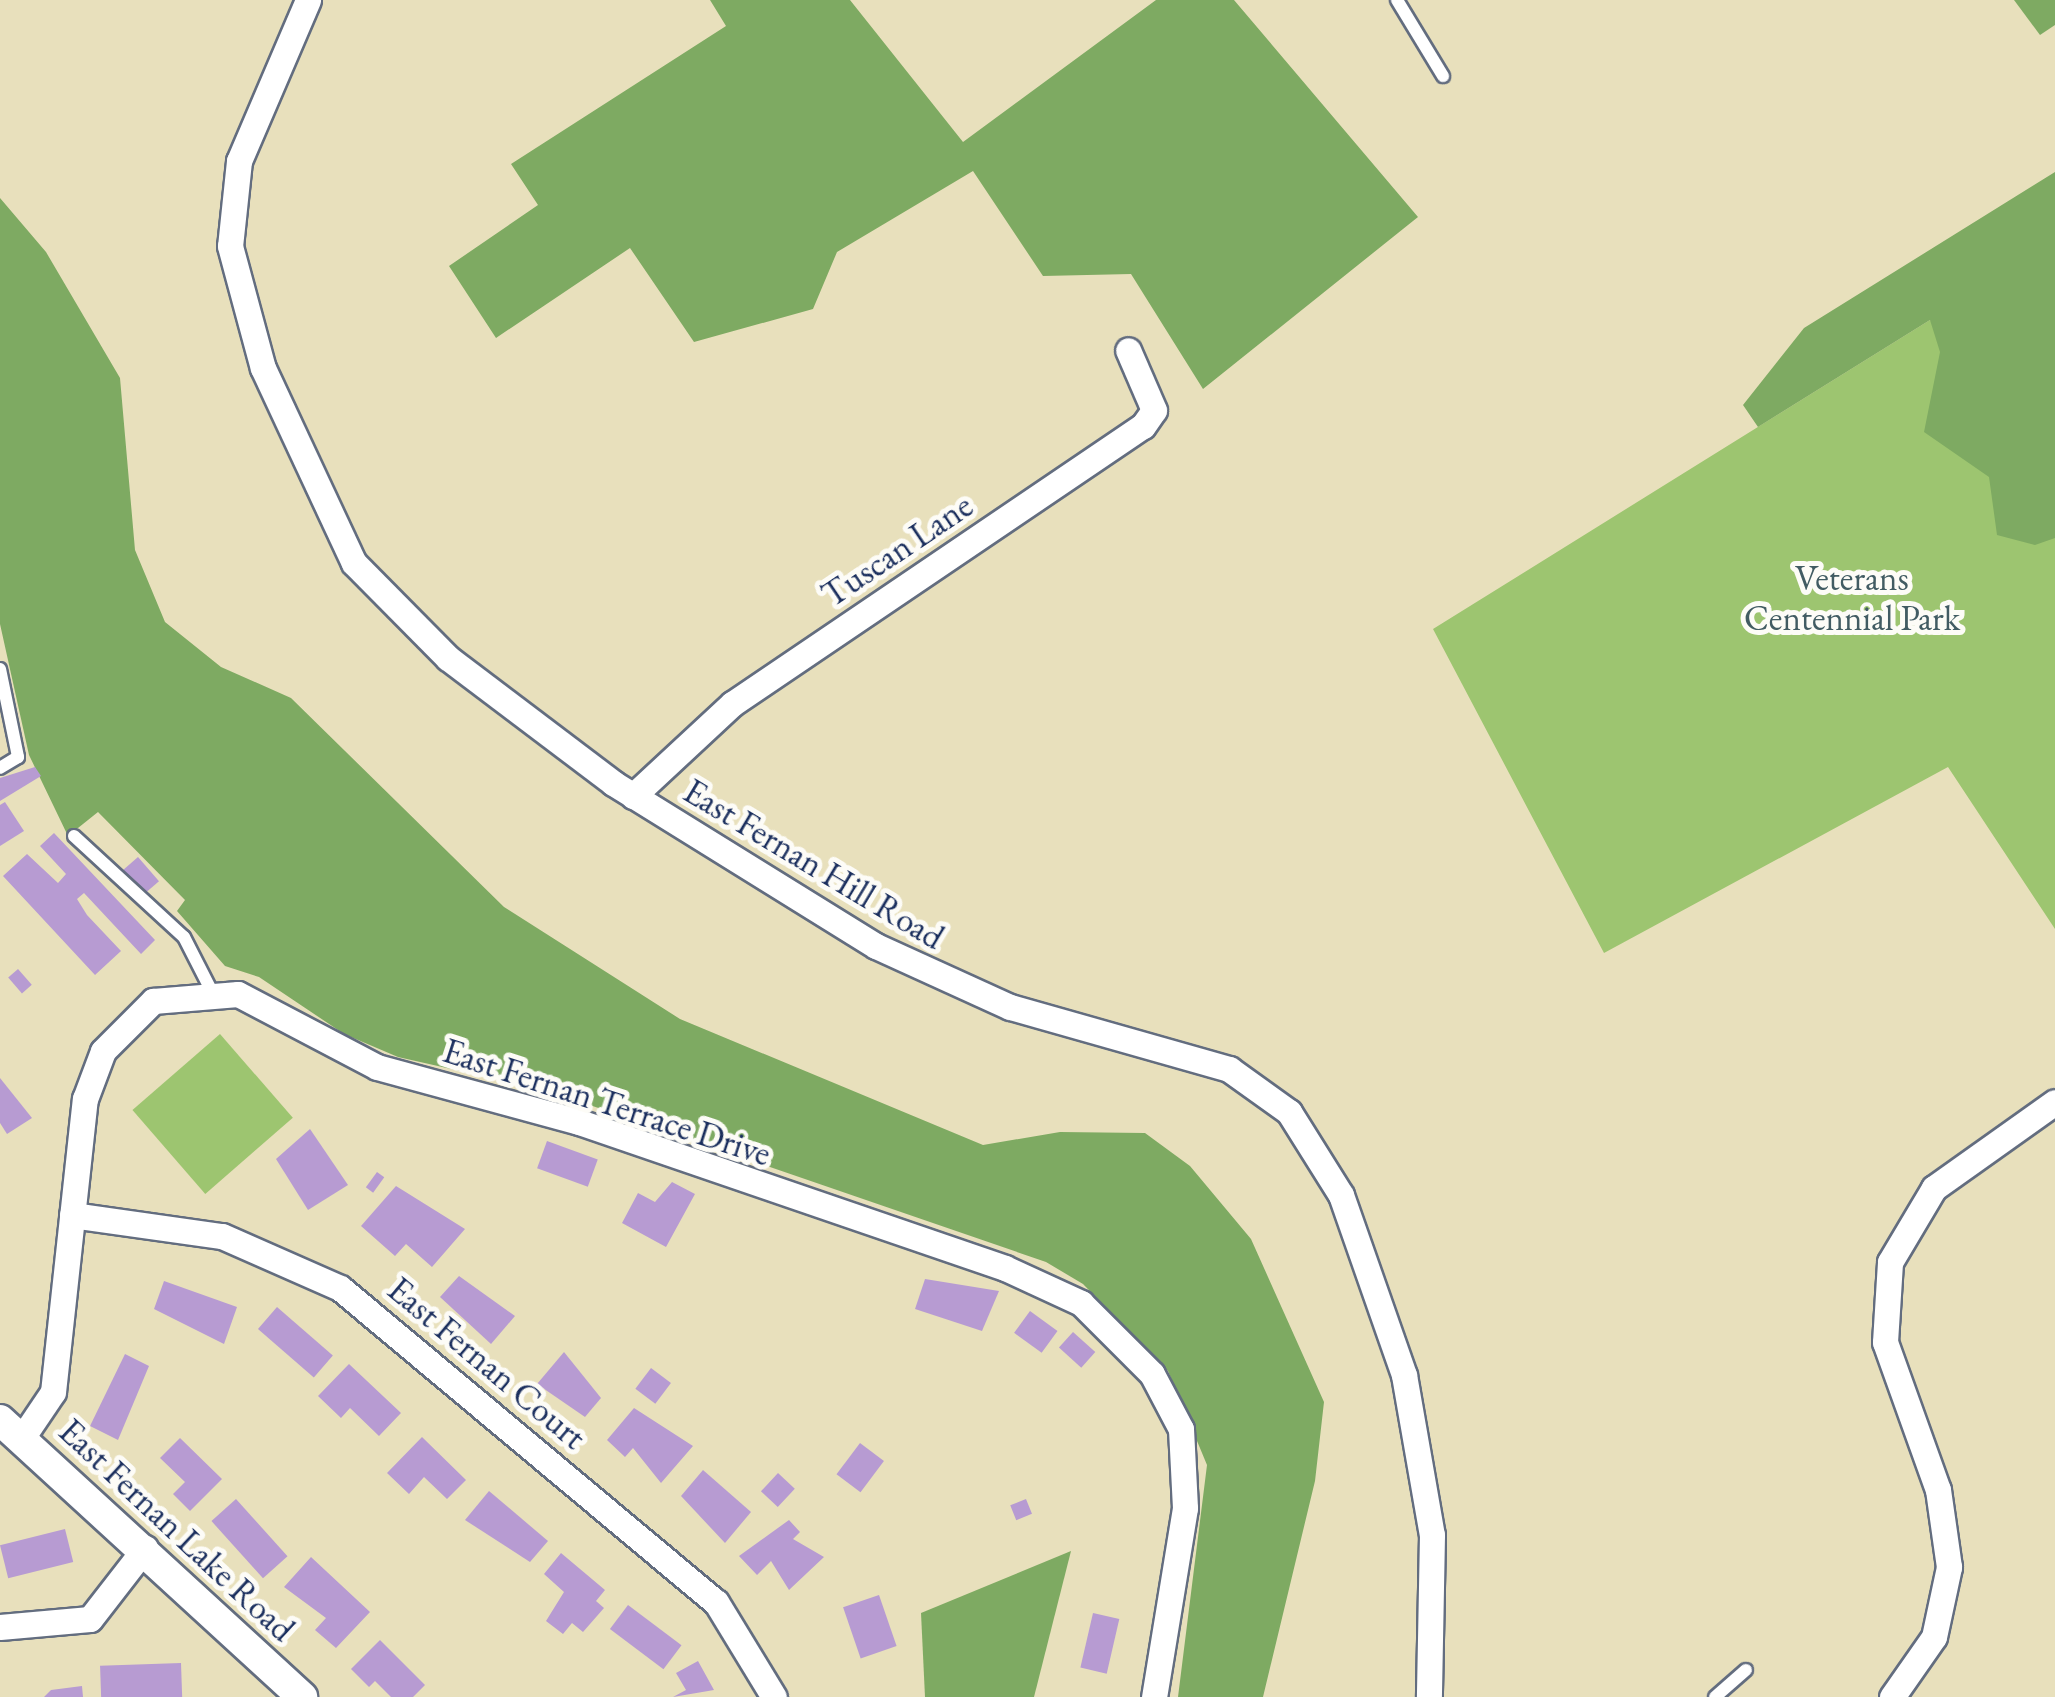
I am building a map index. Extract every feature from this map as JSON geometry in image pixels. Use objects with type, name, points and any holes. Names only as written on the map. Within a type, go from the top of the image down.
[{"type":"street","name":"East Fernan Hill Road","points":[[308,0],[239,161],[230,246],[302,466],[354,563],[448,658],[632,796],[942,980],[1229,1068],[1289,1112],[1340,1195],[1404,1375],[1432,1535],[1429,1697]]},
{"type":"street","name":"Tuscan Lane","points":[[632,796],[732,704],[1143,426],[1154,410],[1128,350]]},
{"type":"street","name":"East Fernan Terrace Drive","points":[[11,1429],[53,1392],[85,1099],[102,1051],[142,1007],[211,990],[250,998],[377,1067],[579,1122],[1005,1268],[1080,1303],[1152,1374],[1181,1430],[1185,1508],[1154,1697]]},
{"type":"street","points":[[1892,1697],[1934,1637],[1949,1566],[1938,1490],[1885,1342],[1890,1262],[1934,1188],[2055,1102]]},
{"type":"street","name":"East Fernan Court","points":[[72,1215],[222,1236],[340,1288],[716,1602],[774,1697]]},
{"type":"street","name":"East Fernan Lake Road","points":[[11,1429],[145,1548],[302,1697]]},
{"type":"street","points":[[0,1627],[90,1619],[145,1548]]},
{"type":"lane","points":[[1397,0],[1442,76]]},
{"type":"lane","points":[[0,670],[18,757],[0,768]]},
{"type":"lane","points":[[74,836],[184,937],[211,990]]},
{"type":"lane","points":[[1715,1697],[1746,1670]]},
{"type":"green space","points":[[710,0],[850,0],[963,142],[1156,0],[1234,0],[1418,217],[1203,389],[1131,274],[1043,276],[973,171],[837,252],[813,309],[694,342],[630,248],[496,338],[449,266],[538,205],[511,164],[726,26]]},
{"type":"green space","points":[[2014,0],[2055,0],[2055,25],[2040,35]]},
{"type":"green space","points":[[2055,172],[2055,538],[2035,545],[1997,535],[1989,477],[1924,432],[1940,352],[1930,320],[1758,427],[1743,405],[1804,328]]},
{"type":"green space","points":[[0,198],[46,252],[120,378],[135,550],[165,622],[221,667],[291,698],[504,907],[680,1019],[983,1145],[1060,1132],[1145,1133],[1190,1166],[1251,1239],[1324,1402],[1315,1481],[1263,1697],[1178,1697],[1207,1465],[1168,1371],[1083,1284],[1046,1262],[549,1091],[398,1057],[344,1034],[259,977],[225,966],[177,911],[185,900],[98,812],[68,836],[29,755],[0,624]]},
{"type":"green space","name":"Veterans Centennial Park","points":[[1930,320],[2055,399],[2055,929],[1948,767],[1604,953],[1433,629]]},
{"type":"green space","points":[[220,1034],[293,1118],[205,1194],[132,1110]]},
{"type":"green space","points":[[1071,1551],[1034,1697],[925,1697],[921,1613]]},
{"type":"building","points":[[35,767],[41,776],[0,801],[0,778]]},
{"type":"building","points":[[5,802],[24,831],[0,846],[0,805]]},
{"type":"building","points":[[54,833],[155,940],[141,954],[84,893],[77,899],[87,915],[121,951],[95,975],[3,876],[27,854],[58,883],[66,874],[40,846]]},
{"type":"building","points":[[138,857],[159,881],[142,896],[121,871]]},
{"type":"building","points":[[18,969],[32,985],[22,993],[8,978]]},
{"type":"building","points":[[0,1078],[32,1118],[7,1134],[0,1123]]},
{"type":"building","points":[[310,1129],[348,1185],[308,1210],[276,1159]]},
{"type":"building","points":[[547,1141],[598,1159],[588,1187],[537,1168]]},
{"type":"building","points":[[377,1172],[384,1177],[373,1193],[366,1187]]},
{"type":"building","points":[[672,1182],[695,1194],[666,1247],[622,1223],[638,1193],[655,1202]]},
{"type":"building","points":[[396,1186],[465,1229],[432,1267],[406,1244],[395,1256],[361,1226]]},
{"type":"building","points":[[459,1276],[515,1316],[491,1344],[440,1297]]},
{"type":"building","points":[[925,1279],[999,1291],[982,1331],[915,1309]]},
{"type":"building","points":[[164,1281],[237,1307],[224,1344],[154,1309]]},
{"type":"building","points":[[277,1307],[333,1356],[314,1377],[258,1329]]},
{"type":"building","points":[[1030,1311],[1058,1331],[1042,1353],[1014,1333]]},
{"type":"building","points":[[1073,1332],[1095,1352],[1081,1368],[1059,1348]]},
{"type":"building","points":[[564,1352],[601,1398],[585,1417],[537,1384]]},
{"type":"building","points":[[125,1354],[149,1366],[118,1440],[90,1426]]},
{"type":"building","points":[[349,1364],[401,1413],[379,1436],[350,1408],[341,1418],[318,1396]]},
{"type":"building","points":[[651,1368],[671,1383],[655,1404],[635,1389]]},
{"type":"building","points":[[634,1408],[693,1446],[661,1483],[633,1448],[625,1457],[607,1440]]},
{"type":"building","points":[[422,1437],[466,1480],[447,1499],[424,1477],[409,1494],[387,1473]]},
{"type":"building","points":[[180,1438],[222,1479],[190,1511],[173,1494],[185,1482],[160,1458]]},
{"type":"building","points":[[860,1443],[884,1461],[860,1492],[837,1474]]},
{"type":"building","points":[[703,1470],[751,1512],[725,1543],[681,1496]]},
{"type":"building","points":[[778,1473],[795,1489],[778,1507],[761,1491]]},
{"type":"building","points":[[489,1491],[548,1541],[530,1562],[465,1520]]},
{"type":"building","points":[[236,1499],[288,1556],[263,1578],[211,1521]]},
{"type":"building","points":[[1026,1499],[1032,1514],[1016,1520],[1010,1505]]},
{"type":"building","points":[[789,1520],[800,1532],[793,1539],[824,1557],[789,1590],[771,1561],[757,1575],[739,1556]]},
{"type":"building","points":[[65,1529],[73,1562],[8,1578],[0,1545]]},
{"type":"building","points":[[561,1553],[605,1590],[596,1601],[604,1608],[583,1632],[572,1623],[563,1634],[546,1621],[564,1592],[544,1574]]},
{"type":"building","points":[[311,1557],[370,1612],[336,1648],[315,1630],[326,1618],[284,1587]]},
{"type":"building","points":[[879,1595],[897,1646],[861,1658],[843,1607]]},
{"type":"building","points":[[628,1605],[682,1645],[663,1669],[610,1629]]},
{"type":"building","points":[[1093,1613],[1119,1619],[1107,1674],[1080,1668]]},
{"type":"building","points":[[380,1640],[425,1685],[413,1697],[391,1697],[375,1681],[369,1687],[351,1669]]},
{"type":"building","points":[[698,1661],[714,1690],[673,1697],[686,1690],[676,1673]]},
{"type":"building","points":[[181,1663],[182,1697],[101,1697],[100,1666]]},
{"type":"building","points":[[82,1686],[83,1697],[44,1697],[51,1690]]}]
